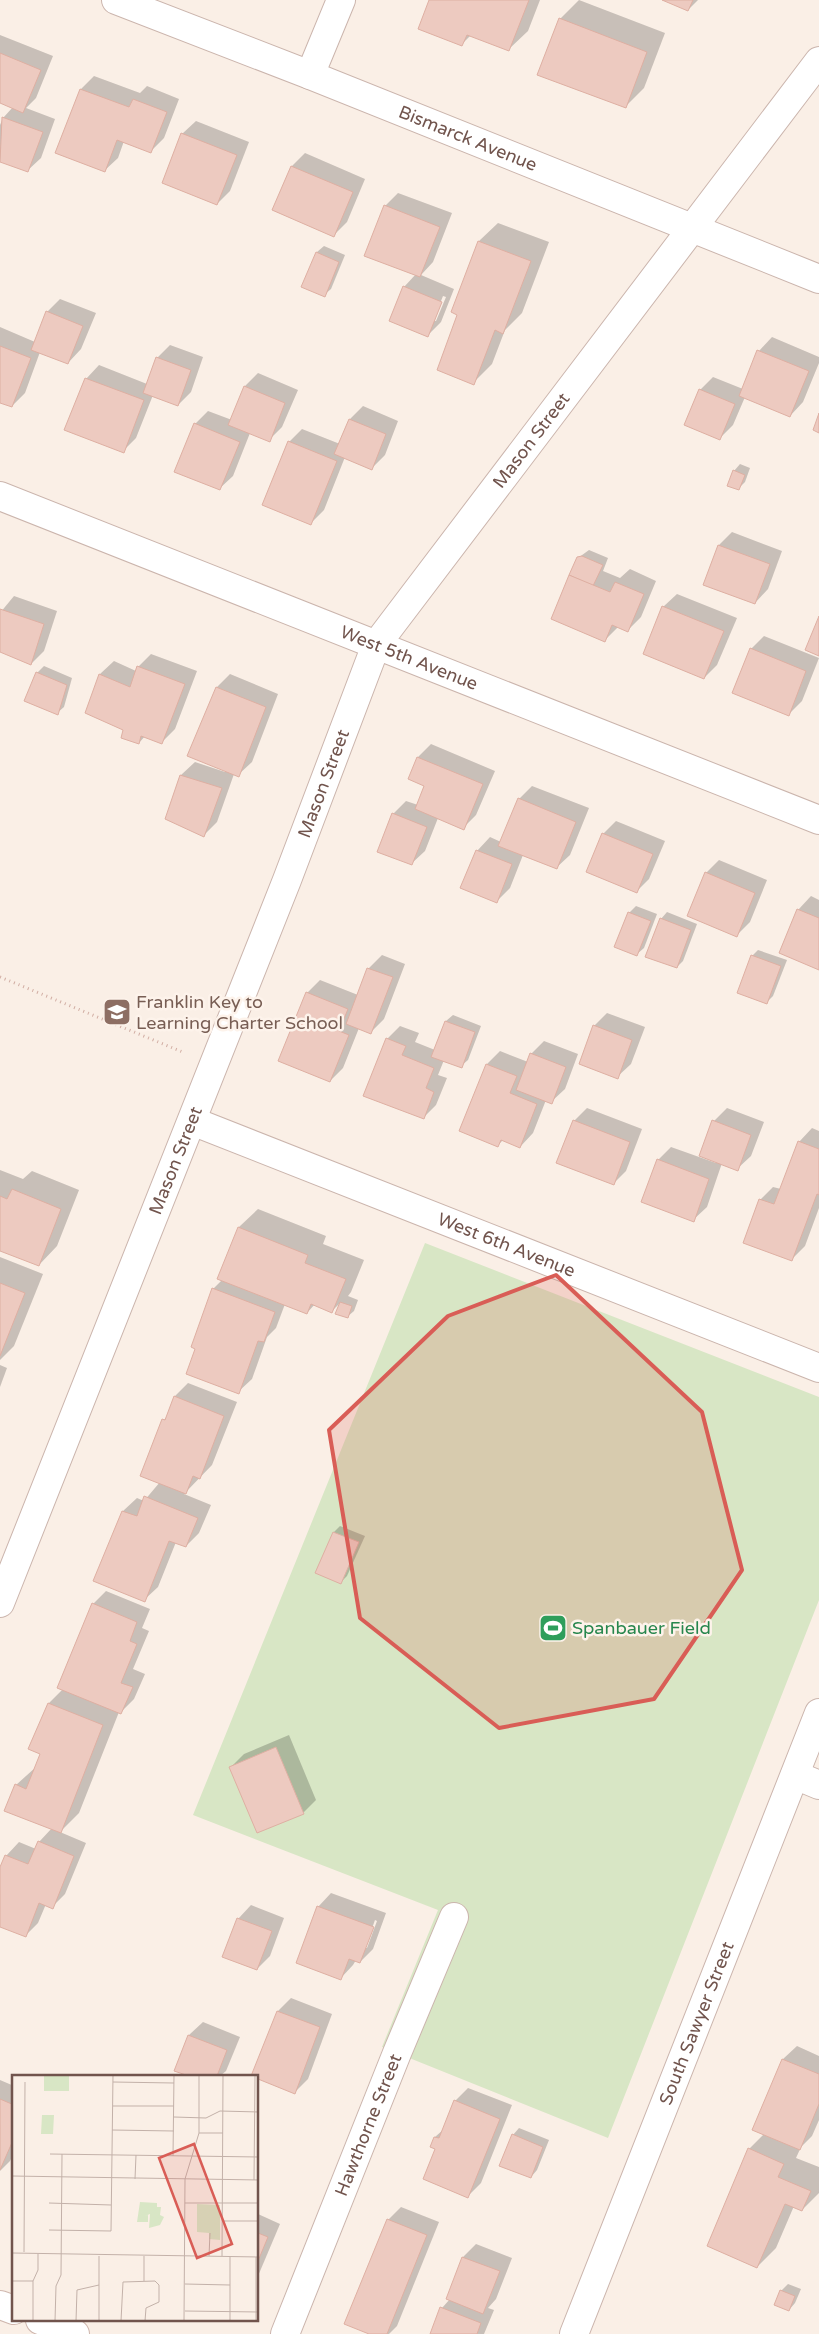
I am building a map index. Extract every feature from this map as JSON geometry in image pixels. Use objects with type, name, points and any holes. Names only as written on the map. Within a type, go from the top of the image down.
[{"type":"street","name":"Bismarck Avenue","points":[[116,0],[310,75],[690,229],[819,279]]},
{"type":"street","points":[[310,75],[341,0]]},
{"type":"street","name":"Mason Street","points":[[0,1603],[212,1071],[376,645],[819,61]]},
{"type":"street","name":"West 5th Avenue","points":[[0,496],[819,820]]},
{"type":"street","name":"West 6th Avenue","points":[[192,1121],[819,1368]]},
{"type":"street","name":"South Sawyer Street","points":[[574,2334],[807,1780],[819,1713]]},
{"type":"street","name":"Hawthorne Street","points":[[285,2334],[397,2053],[454,1917]]},
{"type":"street","points":[[0,2305],[12,2309]]},
{"type":"street","points":[[45,2322],[75,2334]]},
{"type":"path","points":[[0,977],[191,1056],[212,1071]]},
{"type":"highlighted area","points":[[556,1275],[702,1412],[742,1570],[654,1699],[499,1728],[360,1618],[329,1430],[448,1316]]},
{"type":"green space","points":[[425,1243],[819,1397],[819,1600],[608,2138],[382,2047],[438,1910],[193,1815]]},
{"type":"building","points":[[429,0],[529,0],[509,51],[467,35],[462,46],[418,29]]},
{"type":"building","points":[[662,0],[693,0],[688,11]]},
{"type":"building","points":[[559,18],[647,52],[626,108],[537,75]]},
{"type":"building","points":[[0,53],[41,70],[23,113],[0,103]]},
{"type":"building","points":[[80,89],[129,107],[133,99],[167,112],[151,153],[117,140],[105,172],[55,153]]},
{"type":"building","points":[[2,117],[43,132],[28,172],[0,162]]},
{"type":"building","points":[[181,133],[237,155],[217,205],[162,183]]},
{"type":"building","points":[[291,166],[353,192],[334,237],[272,210]]},
{"type":"building","points":[[384,205],[440,227],[420,277],[364,256]]},
{"type":"building","points":[[478,241],[531,261],[503,334],[495,330],[474,385],[437,370],[457,315],[451,312]]},
{"type":"building","points":[[316,252],[339,262],[325,297],[301,287]]},
{"type":"building","points":[[403,286],[442,302],[428,337],[389,321]]},
{"type":"building","points":[[46,311],[83,326],[68,364],[31,350]]},
{"type":"building","points":[[0,346],[31,358],[12,407],[0,403]]},
{"type":"building","points":[[757,350],[809,371],[790,417],[739,396]]},
{"type":"building","points":[[156,357],[191,370],[178,406],[143,393]]},
{"type":"building","points":[[85,378],[144,400],[124,453],[64,430]]},
{"type":"building","points":[[244,386],[285,403],[270,442],[228,425]]},
{"type":"building","points":[[699,389],[735,404],[720,440],[684,425]]},
{"type":"building","points":[[819,413],[819,433],[813,430]]},
{"type":"building","points":[[349,419],[386,434],[372,470],[334,454]]},
{"type":"building","points":[[194,423],[240,442],[220,490],[174,472]]},
{"type":"building","points":[[288,441],[337,461],[311,525],[262,505]]},
{"type":"building","points":[[733,470],[745,475],[739,490],[727,486]]},
{"type":"building","points":[[718,545],[770,564],[755,604],[703,585]]},
{"type":"building","points":[[582,556],[603,565],[593,586],[569,575],[577,557]]},
{"type":"building","points":[[569,575],[610,592],[615,582],[644,594],[628,632],[612,625],[605,642],[551,619]]},
{"type":"building","points":[[662,606],[724,631],[704,679],[643,654]]},
{"type":"building","points":[[0,609],[44,624],[31,665],[0,652]]},
{"type":"building","points":[[819,616],[819,656],[805,650]]},
{"type":"building","points":[[750,648],[806,671],[789,716],[732,693]]},
{"type":"building","points":[[137,666],[185,684],[162,744],[141,736],[139,744],[121,738],[123,730],[85,713],[99,674],[130,687]]},
{"type":"building","points":[[36,672],[67,685],[58,715],[24,701]]},
{"type":"building","points":[[216,687],[266,707],[239,777],[187,756]]},
{"type":"building","points":[[417,757],[483,784],[464,830],[415,809],[424,786],[408,779]]},
{"type":"building","points":[[180,775],[222,788],[204,837],[165,819]]},
{"type":"building","points":[[518,798],[576,822],[557,869],[498,846]]},
{"type":"building","points":[[392,813],[427,827],[412,865],[377,852]]},
{"type":"building","points":[[602,833],[653,854],[637,893],[586,872]]},
{"type":"building","points":[[476,850],[512,864],[497,903],[460,888]]},
{"type":"building","points":[[705,872],[755,893],[737,937],[687,916]]},
{"type":"building","points":[[797,909],[819,918],[819,970],[779,953]]},
{"type":"building","points":[[628,912],[651,921],[637,956],[614,947]]},
{"type":"building","points":[[660,918],[691,930],[677,968],[645,957]]},
{"type":"building","points":[[751,955],[781,966],[767,1004],[737,993]]},
{"type":"building","points":[[367,968],[393,977],[371,1034],[346,1024]]},
{"type":"building","points":[[306,992],[348,1009],[339,1031],[349,1035],[330,1082],[278,1061]]},
{"type":"building","points":[[445,1021],[475,1032],[462,1068],[431,1057]]},
{"type":"building","points":[[593,1025],[632,1040],[618,1079],[579,1064]]},
{"type":"building","points":[[386,1038],[406,1046],[402,1055],[434,1068],[426,1088],[434,1092],[424,1119],[363,1096]]},
{"type":"building","points":[[530,1053],[566,1067],[552,1104],[516,1090]]},
{"type":"building","points":[[486,1064],[517,1076],[510,1093],[537,1104],[520,1148],[501,1140],[498,1147],[459,1131]]},
{"type":"building","points":[[573,1120],[630,1142],[614,1185],[556,1163]]},
{"type":"building","points":[[712,1120],[751,1135],[738,1171],[699,1156]]},
{"type":"building","points":[[798,1141],[819,1149],[819,1195],[817,1194],[792,1261],[743,1243],[759,1199],[774,1204]]},
{"type":"building","points":[[657,1159],[709,1179],[694,1222],[641,1202]]},
{"type":"building","points":[[12,1189],[61,1209],[39,1266],[0,1251],[0,1196],[7,1199]]},
{"type":"building","points":[[238,1227],[308,1255],[305,1263],[346,1279],[332,1313],[311,1304],[307,1314],[217,1279]]},
{"type":"building","points":[[0,1283],[25,1293],[0,1356]]},
{"type":"building","points":[[212,1288],[275,1312],[264,1342],[258,1341],[239,1394],[186,1374],[195,1349],[191,1347]]},
{"type":"building","points":[[340,1302],[352,1306],[348,1318],[335,1314]]},
{"type":"building","points":[[174,1396],[224,1416],[200,1479],[193,1476],[186,1494],[140,1476],[162,1419],[165,1420]]},
{"type":"building","points":[[144,1496],[198,1518],[186,1547],[169,1541],[145,1602],[93,1581],[122,1511],[137,1516]]},
{"type":"building","points":[[333,1532],[359,1542],[341,1584],[315,1573]]},
{"type":"building","points":[[92,1603],[137,1622],[130,1641],[137,1644],[121,1683],[133,1687],[121,1714],[57,1688]]},
{"type":"building","points":[[48,1703],[103,1725],[61,1833],[4,1811],[15,1784],[26,1789],[40,1754],[28,1749]]},
{"type":"building","points":[[276,1747],[304,1814],[257,1833],[229,1767]]},
{"type":"building","points":[[38,1841],[74,1856],[53,1909],[39,1903],[26,1937],[0,1927],[0,1867],[5,1855],[28,1864]]},
{"type":"building","points":[[317,1906],[374,1927],[360,1963],[349,1959],[341,1980],[296,1963]]},
{"type":"building","points":[[237,1918],[272,1931],[257,1970],[222,1957]]},
{"type":"building","points":[[277,2011],[320,2027],[295,2094],[259,2079],[259,2075],[251,2075]]},
{"type":"building","points":[[188,2035],[227,2050],[217,2075],[186,2075],[174,2071]]},
{"type":"building","points":[[782,2059],[819,2074],[819,2104],[800,2150],[752,2130]]},
{"type":"building","points":[[0,2099],[12,2104],[12,2143],[0,2170]]},
{"type":"building","points":[[454,2100],[500,2119],[468,2198],[423,2179],[435,2149],[430,2147],[434,2137],[439,2138]]},
{"type":"building","points":[[512,2134],[543,2147],[531,2178],[499,2166]]},
{"type":"building","points":[[748,2148],[784,2164],[778,2177],[811,2191],[802,2211],[785,2204],[757,2268],[707,2246]]},
{"type":"building","points":[[387,2219],[427,2235],[387,2334],[369,2334],[344,2324]]},
{"type":"building","points":[[259,2233],[268,2237],[259,2259]]},
{"type":"building","points":[[462,2257],[500,2271],[483,2314],[446,2299]]},
{"type":"building","points":[[780,2290],[795,2296],[789,2311],[774,2305]]},
{"type":"building","points":[[440,2307],[481,2323],[477,2334],[430,2334]]},
{"type":"place","name":"Franklin Key to Learning Charter School","points":[[117,1012]]},
{"type":"place","name":"Spanbauer Field","points":[[553,1628]]}]
